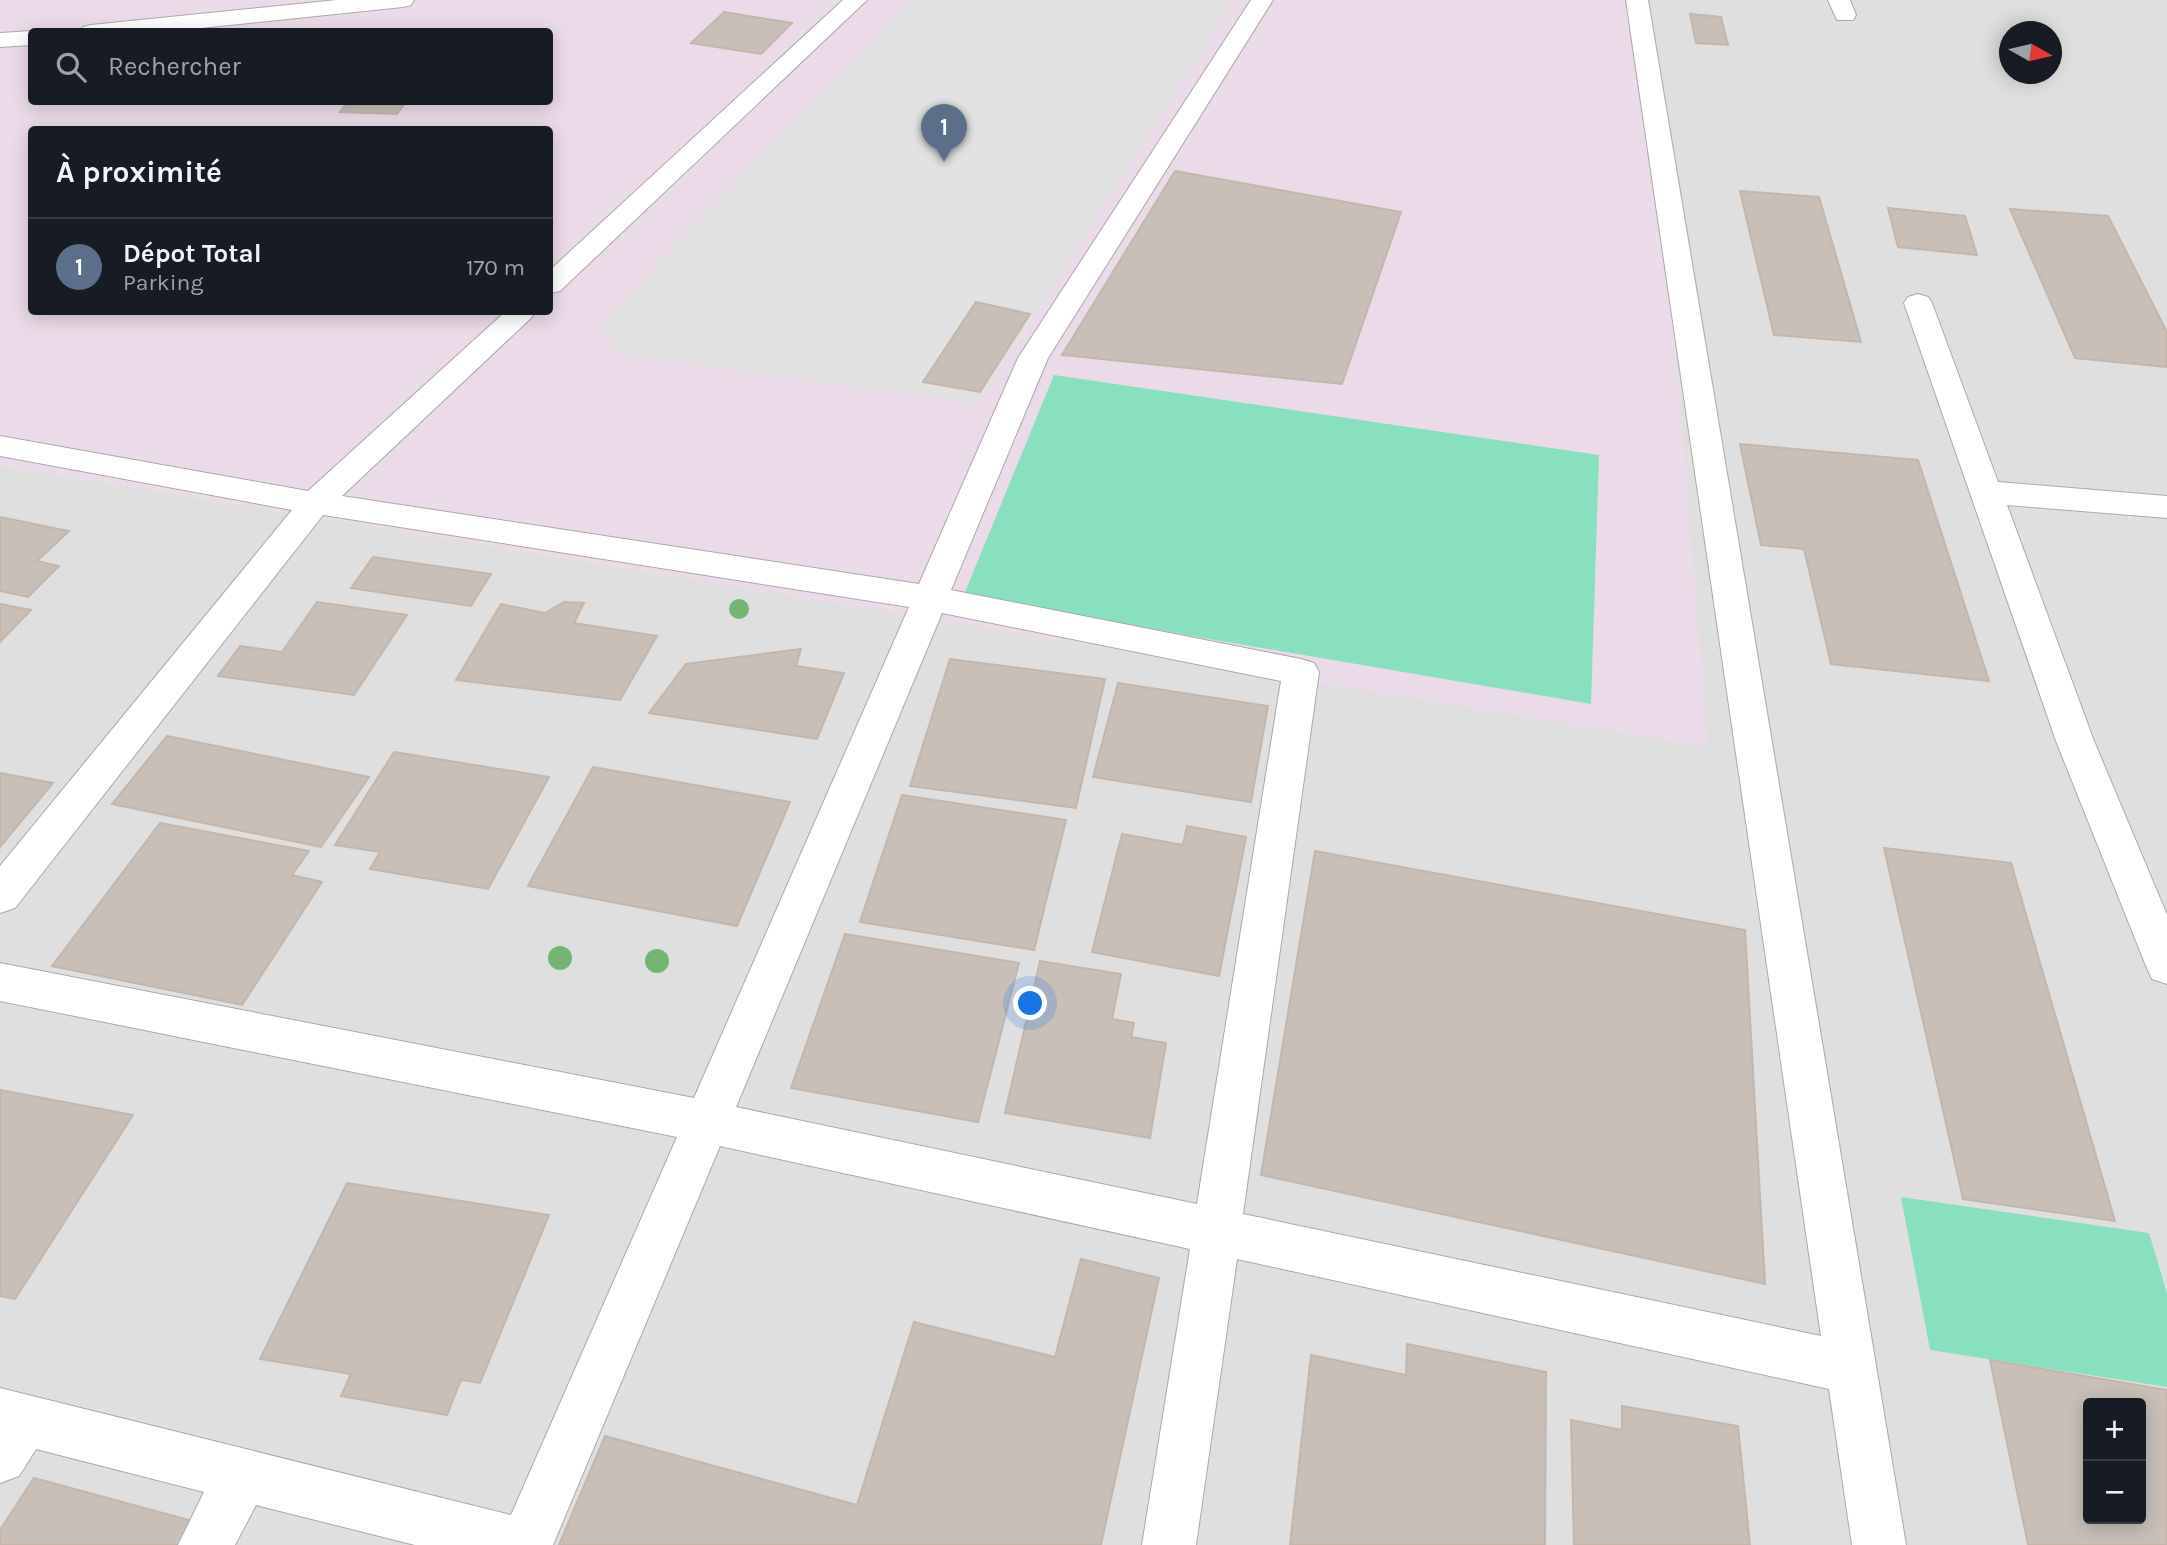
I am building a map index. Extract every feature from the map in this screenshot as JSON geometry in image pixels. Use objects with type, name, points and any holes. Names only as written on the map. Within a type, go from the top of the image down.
[{"type":"street","points":[[130,28],[403,0]]},
{"type":"street","points":[[553,282],[856,0]]},
{"type":"street","points":[[8,1431],[243,1475],[524,1545],[1032,358],[1262,0]]},
{"type":"street","points":[[1637,0],[1879,1545]]},
{"type":"street","points":[[0,40],[28,38]]},
{"type":"street","points":[[1918,303],[2074,741],[2167,966]]},
{"type":"street","points":[[0,896],[315,503],[518,315]]},
{"type":"street","points":[[0,446],[315,503],[930,598],[1301,672],[1169,1545]]},
{"type":"street","points":[[1985,492],[2167,507]]},
{"type":"street","points":[[0,982],[707,1122],[1851,1368]]},
{"type":"street","points":[[205,1545],[243,1475]]},
{"type":"shaded area","points":[[0,0],[1647,0],[1708,747],[0,465]]},
{"type":"shaded area","points":[[911,0],[1234,0],[979,404],[618,354],[601,323]]},
{"type":"shaded area","points":[[1647,0],[2167,0],[2167,1545],[0,1545],[0,465],[1707,746]]},
{"type":"green space","points":[[1054,375],[1599,455],[1591,704],[963,597]]},
{"type":"green space","points":[[1901,1197],[2149,1233],[2167,1293],[2167,1387],[1930,1350]]},
{"type":"building","points":[[724,12],[792,23],[761,54],[691,43]]},
{"type":"building","points":[[1690,14],[1721,17],[1728,45],[1696,43]]},
{"type":"building","points":[[346,105],[404,105],[397,114],[340,112]]},
{"type":"building","points":[[1175,171],[1401,212],[1342,384],[1062,355]]},
{"type":"building","points":[[1740,191],[1819,197],[1861,342],[1774,335]]},
{"type":"building","points":[[1888,208],[1965,216],[1977,255],[1898,247]]},
{"type":"building","points":[[2010,209],[2108,216],[2167,332],[2167,367],[2075,358]]},
{"type":"building","points":[[976,302],[1030,314],[980,392],[923,382]]},
{"type":"building","points":[[1740,444],[1918,460],[1989,681],[1831,664],[1804,549],[1761,545]]},
{"type":"building","points":[[0,517],[69,531],[37,561],[59,566],[28,597],[0,591]]},
{"type":"building","points":[[373,557],[491,574],[471,606],[351,588]]},
{"type":"building","points":[[317,602],[407,615],[354,695],[218,676],[240,646],[282,652]]},
{"type":"building","points":[[564,602],[584,603],[574,623],[657,636],[620,700],[456,680],[501,604],[545,613]]},
{"type":"building","points":[[0,604],[31,610],[0,642]]},
{"type":"building","points":[[801,649],[796,666],[844,673],[817,739],[649,713],[686,664]]},
{"type":"building","points":[[950,659],[1105,679],[1076,808],[910,786]]},
{"type":"building","points":[[1118,683],[1268,706],[1251,802],[1093,777]]},
{"type":"building","points":[[167,736],[369,777],[321,847],[112,804]]},
{"type":"building","points":[[394,752],[549,777],[488,889],[370,869],[380,852],[335,845]]},
{"type":"building","points":[[593,767],[790,802],[737,926],[528,886]]},
{"type":"building","points":[[0,773],[53,783],[0,847]]},
{"type":"building","points":[[902,795],[1066,820],[1034,950],[860,922]]},
{"type":"building","points":[[160,823],[309,851],[292,875],[322,882],[242,1005],[52,966]]},
{"type":"building","points":[[1187,826],[1246,837],[1219,976],[1092,952],[1122,834],[1183,845]]},
{"type":"building","points":[[1884,848],[2011,863],[2115,1221],[1963,1199]]},
{"type":"building","points":[[1315,851],[1745,930],[1765,1284],[1261,1175]]},
{"type":"building","points":[[845,934],[1019,963],[978,1122],[791,1088]]},
{"type":"building","points":[[1040,961],[1121,974],[1112,1019],[1134,1023],[1131,1037],[1166,1043],[1150,1138],[1005,1113]]},
{"type":"building","points":[[0,1090],[133,1115],[15,1299],[0,1296]]},
{"type":"building","points":[[347,1183],[549,1215],[480,1383],[461,1380],[447,1415],[341,1396],[351,1374],[260,1359]]},
{"type":"building","points":[[1081,1259],[1159,1278],[1101,1545],[559,1545],[605,1436],[857,1505],[914,1322],[1055,1357]]},
{"type":"building","points":[[1407,1344],[1546,1372],[1545,1545],[1290,1545],[1311,1355],[1406,1375]]},
{"type":"building","points":[[1990,1360],[2167,1390],[2167,1545],[2028,1545]]},
{"type":"building","points":[[1622,1406],[1738,1426],[1750,1545],[1574,1545],[1571,1420],[1622,1430]]},
{"type":"building","points":[[34,1478],[203,1524],[191,1545],[0,1545],[0,1530]]},
{"type":"place","name":"Dépot Total","points":[[944,162]]}]
